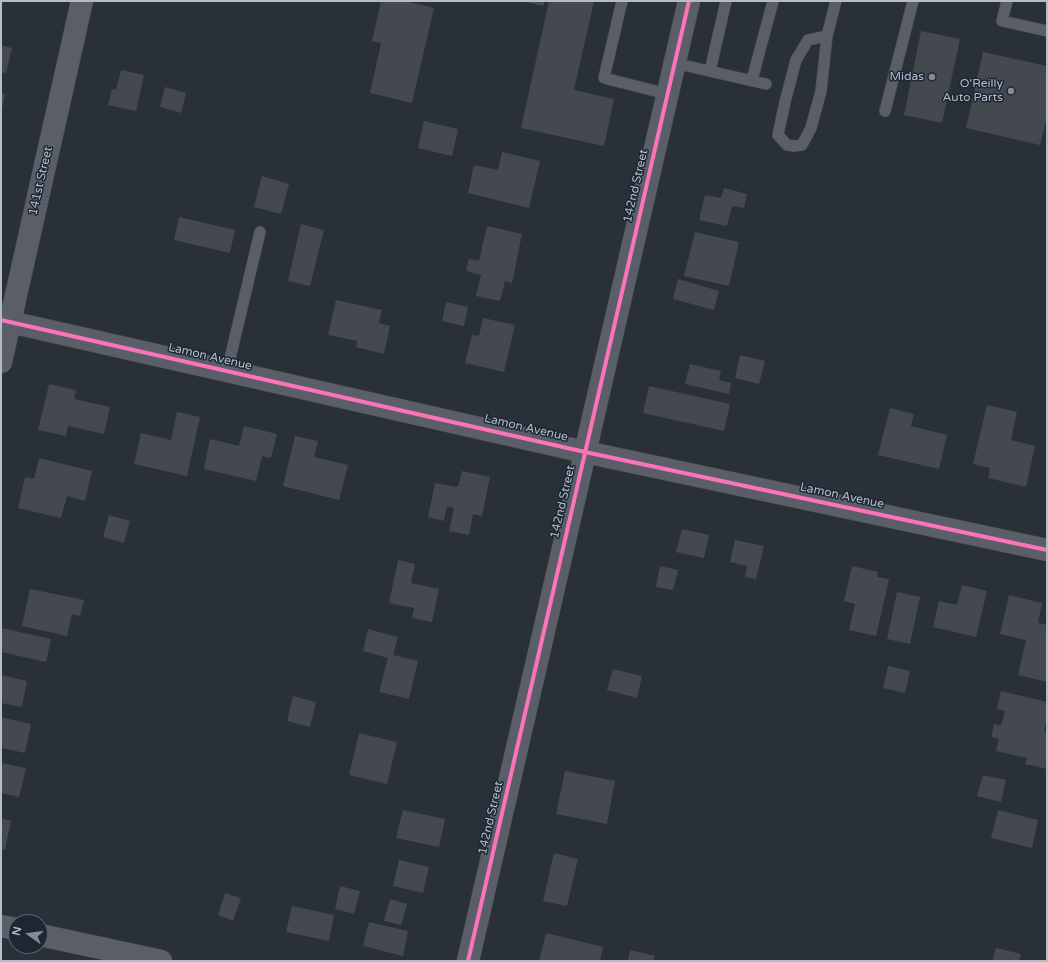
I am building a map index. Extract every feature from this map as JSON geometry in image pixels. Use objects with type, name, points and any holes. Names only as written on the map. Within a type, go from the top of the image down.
[{"type":"street","name":"141st Street","points":[[1,362],[6,321],[82,1]]},
{"type":"street","name":"142nd Street","points":[[468,961],[689,1]]},
{"type":"street","name":"Lamon Avenue","points":[[6,321],[585,452],[1047,550]]},
{"type":"street","points":[[48,937],[160,961]]},
{"type":"lane","points":[[622,1],[604,78],[667,94]]},
{"type":"lane","points":[[710,71],[726,1]]},
{"type":"lane","points":[[752,80],[773,1]]},
{"type":"lane","points":[[827,36],[808,40],[796,60],[778,136],[787,145],[802,145],[811,128],[821,91],[827,36],[836,1]]},
{"type":"lane","points":[[885,111],[913,1]]},
{"type":"lane","points":[[1007,1],[1002,20],[1047,30]]},
{"type":"lane","points":[[674,63],[766,84]]},
{"type":"lane","points":[[227,371],[260,232]]},
{"type":"building","points":[[381,1],[406,1],[434,8],[412,103],[370,93],[381,43],[372,41]]},
{"type":"building","points":[[522,1],[545,1],[543,6]]},
{"type":"building","points":[[549,1],[594,1],[574,90],[614,99],[604,146],[521,128]]},
{"type":"building","name":"Midas","points":[[921,31],[960,39],[942,123],[904,115]]},
{"type":"building","points":[[1,45],[12,48],[6,73],[1,72]]},
{"type":"building","name":"O'Reilly Auto Parts","points":[[983,52],[1047,66],[1047,117],[1040,145],[966,128]]},
{"type":"building","points":[[121,70],[144,75],[136,111],[108,105],[112,89],[116,90]]},
{"type":"building","points":[[165,87],[186,93],[181,113],[160,107]]},
{"type":"building","points":[[1,94],[5,94],[2,109],[1,109]]},
{"type":"building","points":[[424,121],[458,129],[452,156],[418,148]]},
{"type":"building","points":[[502,152],[540,161],[529,208],[468,193],[474,165],[498,170]]},
{"type":"building","points":[[262,176],[289,184],[281,214],[254,207]]},
{"type":"building","points":[[724,188],[747,194],[744,208],[732,206],[727,226],[699,220],[705,195],[721,198]]},
{"type":"building","points":[[179,217],[235,230],[230,253],[174,240]]},
{"type":"building","points":[[301,224],[324,230],[310,286],[288,281]]},
{"type":"building","points":[[487,226],[522,234],[512,283],[505,281],[500,301],[476,296],[481,275],[466,271],[469,259],[479,261]]},
{"type":"building","points":[[695,232],[739,242],[729,286],[684,276]]},
{"type":"building","points":[[678,279],[719,291],[714,310],[673,299]]},
{"type":"building","points":[[336,300],[382,310],[379,323],[390,326],[384,354],[356,347],[357,341],[328,335]]},
{"type":"building","points":[[446,302],[468,307],[464,326],[442,321]]},
{"type":"building","points":[[483,318],[515,325],[504,372],[465,363],[472,335],[479,336]]},
{"type":"building","points":[[740,355],[765,361],[759,384],[735,378]]},
{"type":"building","points":[[690,364],[721,371],[719,380],[731,383],[729,394],[685,384]]},
{"type":"building","points":[[49,384],[76,390],[74,399],[110,407],[104,434],[68,426],[66,436],[38,430]]},
{"type":"building","points":[[649,386],[730,404],[724,431],[643,413]]},
{"type":"building","points":[[987,405],[1017,412],[1011,440],[1035,446],[1026,487],[988,478],[990,468],[973,464]]},
{"type":"building","points":[[890,408],[914,414],[911,426],[947,435],[939,469],[878,455]]},
{"type":"building","points":[[177,412],[200,417],[187,476],[134,464],[141,433],[171,440]]},
{"type":"building","points":[[244,426],[277,434],[271,458],[262,456],[256,481],[204,469],[210,439],[239,446]]},
{"type":"building","points":[[295,436],[318,441],[314,457],[348,465],[339,500],[283,486]]},
{"type":"building","points":[[39,458],[92,471],[85,501],[67,496],[61,518],[18,508],[25,477],[34,479]]},
{"type":"building","points":[[462,471],[490,477],[482,516],[473,514],[469,535],[449,531],[454,508],[447,506],[444,521],[428,517],[435,483],[458,487]]},
{"type":"building","points":[[109,515],[130,521],[124,543],[103,537]]},
{"type":"building","points":[[682,529],[709,535],[704,558],[676,552]]},
{"type":"building","points":[[735,540],[764,546],[756,579],[745,577],[747,566],[730,562]]},
{"type":"building","points":[[398,560],[415,564],[411,583],[439,589],[432,622],[412,618],[414,608],[389,603]]},
{"type":"building","points":[[660,566],[678,570],[673,590],[656,587]]},
{"type":"building","points":[[852,566],[878,572],[877,577],[889,579],[876,636],[849,630],[855,604],[844,601]]},
{"type":"building","points":[[962,585],[987,591],[976,637],[933,627],[939,601],[957,605]]},
{"type":"building","points":[[30,589],[84,600],[80,616],[72,614],[67,636],[22,626]]},
{"type":"building","points":[[897,592],[920,597],[910,644],[887,639]]},
{"type":"building","points":[[1009,595],[1042,603],[1038,623],[1047,625],[1047,682],[1018,675],[1026,640],[1000,634]]},
{"type":"building","points":[[1,628],[51,639],[46,662],[1,652]]},
{"type":"building","points":[[368,629],[398,637],[393,655],[418,661],[409,699],[379,692],[388,658],[363,651]]},
{"type":"building","points":[[888,666],[910,671],[905,693],[883,688]]},
{"type":"building","points":[[613,669],[642,676],[637,698],[607,690]]},
{"type":"building","points":[[1,675],[27,681],[22,707],[1,703]]},
{"type":"building","points":[[1001,691],[1047,702],[1047,720],[1044,731],[1047,732],[1047,769],[1025,764],[1027,758],[996,751],[999,739],[991,737],[994,724],[1001,726],[1005,711],[997,709]]},
{"type":"building","points":[[293,696],[316,702],[310,727],[287,721]]},
{"type":"building","points":[[1,717],[31,724],[25,753],[1,748]]},
{"type":"building","points":[[359,733],[397,742],[387,784],[349,775]]},
{"type":"building","points":[[1,763],[26,768],[19,797],[1,793]]},
{"type":"building","points":[[565,771],[615,781],[607,824],[556,814]]},
{"type":"building","points":[[983,775],[1006,780],[1001,802],[977,796]]},
{"type":"building","points":[[403,810],[445,819],[439,847],[396,838]]},
{"type":"building","points":[[998,810],[1038,820],[1032,848],[991,838]]},
{"type":"building","points":[[1,818],[11,821],[5,850],[1,849]]},
{"type":"building","points":[[554,853],[578,859],[567,906],[543,901]]},
{"type":"building","points":[[399,860],[429,867],[423,893],[393,886]]},
{"type":"building","points":[[340,886],[360,891],[354,914],[335,909]]},
{"type":"building","points":[[225,893],[241,898],[233,921],[218,915]]},
{"type":"building","points":[[390,899],[407,904],[401,925],[384,921]]},
{"type":"building","points":[[292,906],[334,915],[329,941],[286,932]]},
{"type":"building","points":[[369,922],[408,931],[403,956],[363,946]]},
{"type":"building","points":[[546,933],[603,947],[600,961],[539,961]]},
{"type":"building","points":[[996,948],[1021,954],[1019,961],[992,961]]},
{"type":"building","points":[[630,950],[655,956],[653,961],[628,961]]},
{"type":"cycle path","points":[[468,961],[689,1]]},
{"type":"cycle path","points":[[1,320],[585,452],[1047,550]]},
{"type":"place","name":"Midas","points":[[932,77]]},
{"type":"place","name":"O'Reilly Auto Parts","points":[[1011,91]]}]
